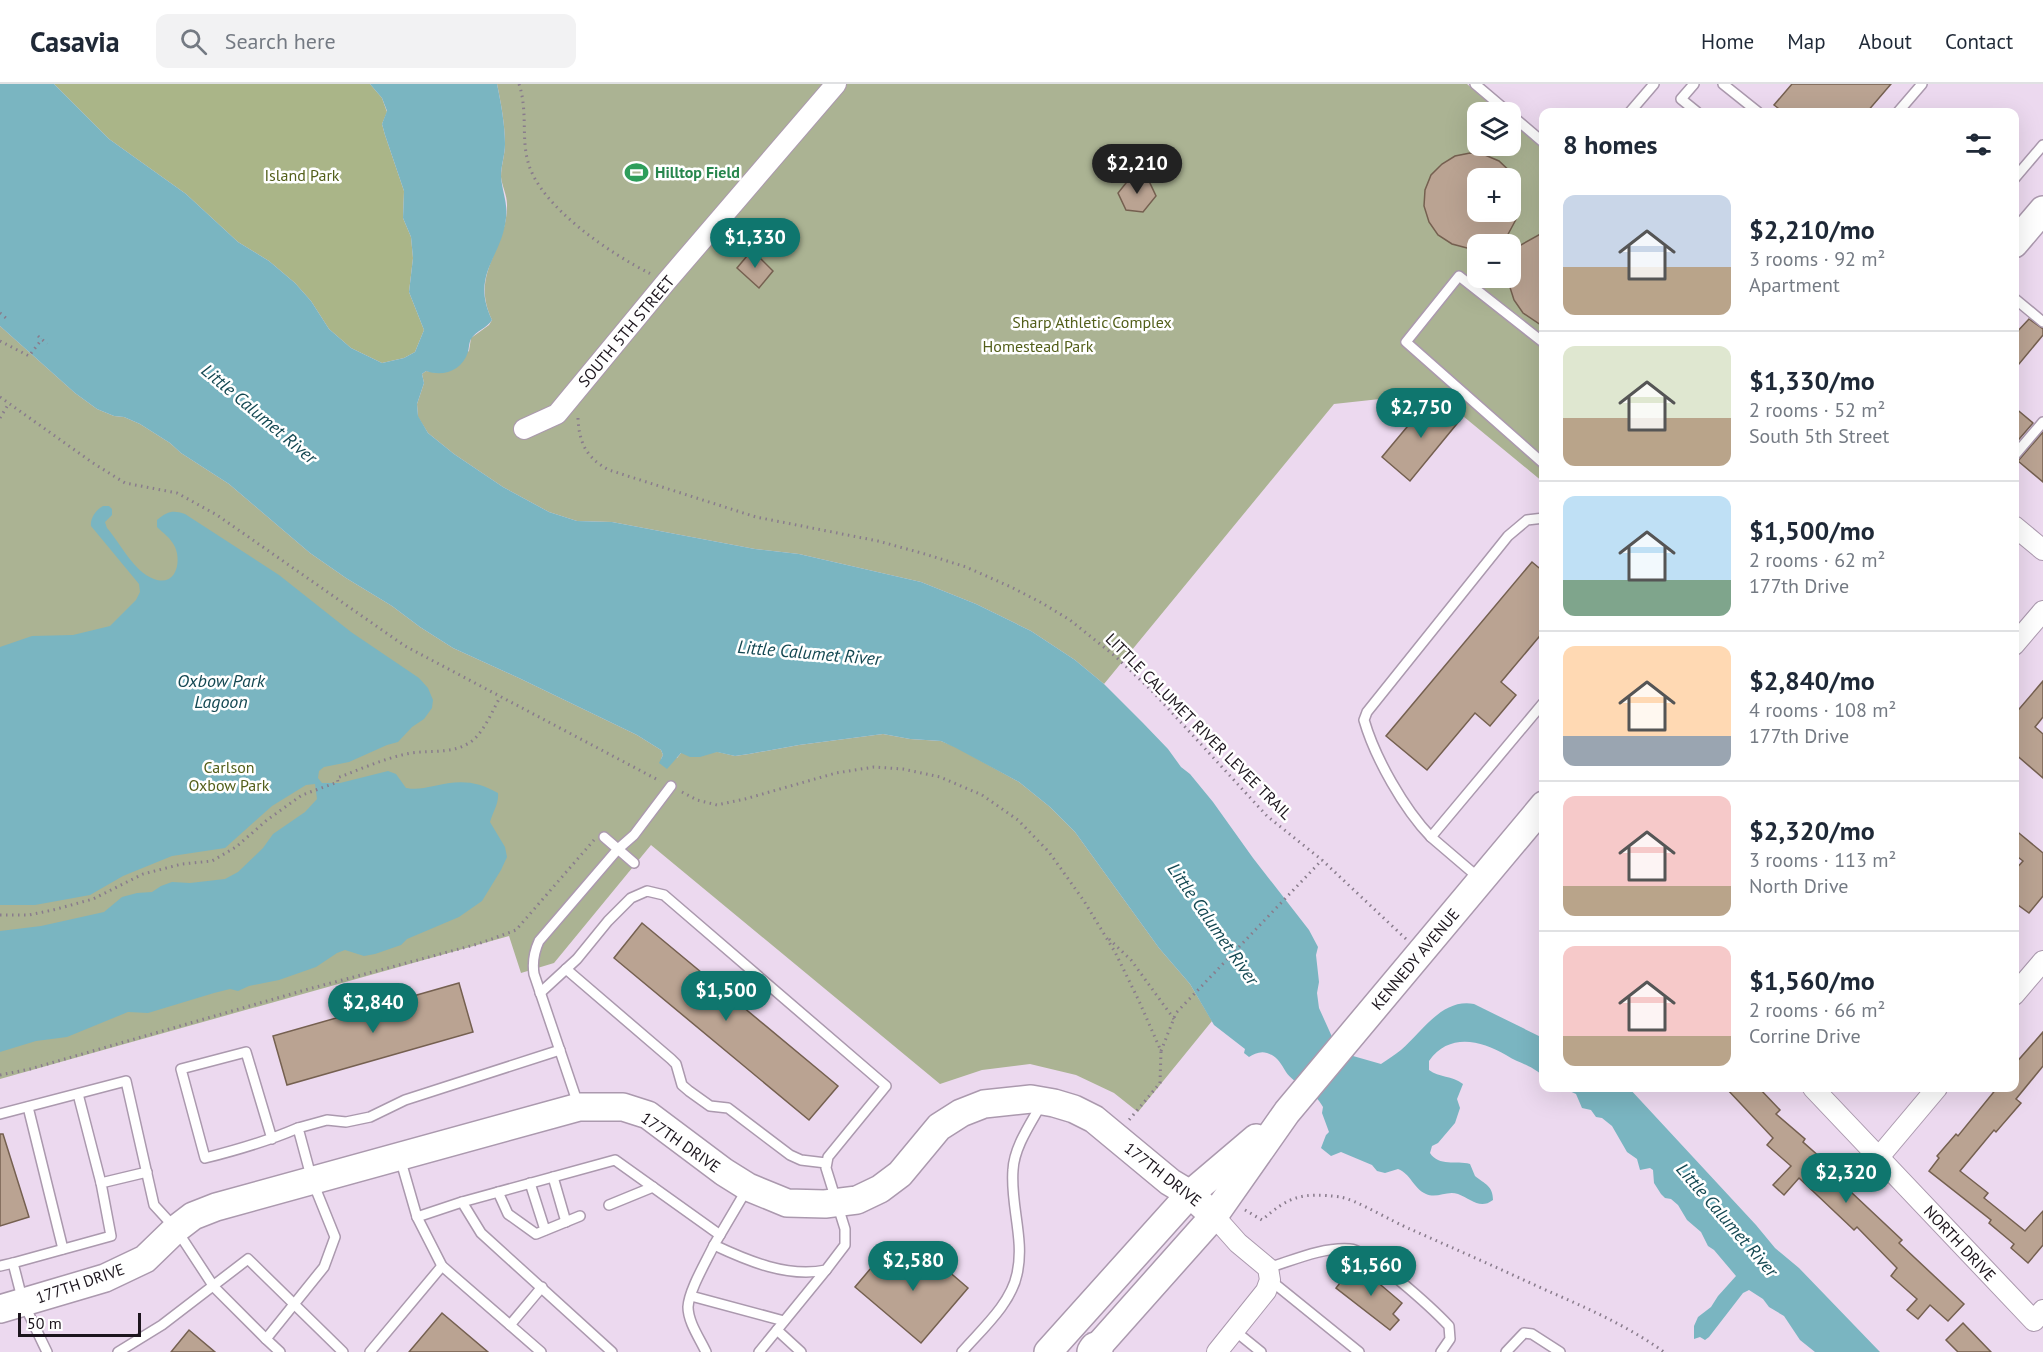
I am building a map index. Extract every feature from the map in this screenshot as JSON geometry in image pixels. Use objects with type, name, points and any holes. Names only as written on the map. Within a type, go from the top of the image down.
[{"type":"street","name":"SOUTH 5TH STREET","points":[[524,429],[557,414],[666,282],[836,84]]},
{"type":"street","points":[[2019,239],[2043,210]]},
{"type":"street","points":[[2019,530],[2043,550]]},
{"type":"street","points":[[2019,639],[2043,611]]},
{"type":"street","name":"KENNEDY AVENUE","points":[[1094,1351],[1214,1216],[1287,1112],[1539,811]]},
{"type":"street","points":[[2019,989],[2043,961]]},
{"type":"street","name":"NORTH DRIVE","points":[[1817,1092],[2038,1315]]},
{"type":"street","points":[[1879,1157],[1934,1092]]},
{"type":"street","name":"177TH DRIVE","points":[[11,1305],[105,1278],[144,1259],[193,1216],[216,1207],[579,1107],[623,1107],[648,1115],[724,1172],[748,1187],[787,1203],[838,1203],[856,1200],[880,1188],[900,1174],[939,1128],[961,1113],[984,1104],[1007,1100],[1043,1101],[1074,1109],[1094,1119],[1170,1182],[1190,1194],[1214,1216]]},
{"type":"street","name":"KENNEDY AVENUE","points":[[1048,1352],[1190,1194],[1287,1112]]},
{"type":"street","points":[[1214,1216],[1269,1274],[1266,1291],[1217,1352]]},
{"type":"lane","points":[[1475,84],[1496,102]]},
{"type":"lane","points":[[1633,108],[1654,84]]},
{"type":"lane","points":[[1692,108],[1681,99],[1694,84]]},
{"type":"lane","points":[[1724,84],[1753,108]]},
{"type":"lane","points":[[1901,108],[1922,84]]},
{"type":"lane","points":[[1521,123],[1539,139]]},
{"type":"lane","points":[[2019,173],[2043,145]]},
{"type":"lane","points":[[1539,339],[1459,276],[1406,342],[1539,460]]},
{"type":"lane","points":[[2019,302],[2043,322]]},
{"type":"lane","points":[[2019,450],[2043,422]]},
{"type":"lane","points":[[1481,880],[1416,821],[1374,748],[1364,720],[1367,712],[1508,536],[1527,520],[1539,519]]},
{"type":"lane","points":[[1431,837],[1539,708]]},
{"type":"lane","points":[[579,1107],[532,965],[535,949],[539,941],[618,849],[634,835],[671,786]]},
{"type":"lane","points":[[604,837],[634,863]]},
{"type":"lane","points":[[540,993],[577,959],[608,921],[631,898],[647,891],[664,895],[886,1086],[835,1147],[826,1163],[845,1229],[845,1245],[759,1352]]},
{"type":"lane","points":[[566,969],[671,1059],[676,1064],[682,1085],[702,1101],[710,1106],[728,1108],[790,1155],[801,1160],[826,1163]]},
{"type":"lane","points":[[272,1139],[246,1052],[181,1070],[205,1158],[272,1139],[298,1128],[327,1120],[346,1122],[370,1118],[405,1100],[560,1050]]},
{"type":"lane","points":[[0,1114],[126,1081],[154,1205],[176,1229],[214,1287],[280,1352]]},
{"type":"lane","points":[[0,1266],[111,1236],[101,1183],[78,1094]]},
{"type":"lane","points":[[962,1352],[1002,1304],[1017,1275],[1019,1257],[1012,1168],[1020,1146],[1043,1101]]},
{"type":"lane","points":[[28,1107],[63,1249]]},
{"type":"lane","points":[[266,1339],[324,1267],[335,1237],[312,1180],[298,1128]]},
{"type":"lane","points":[[400,1156],[417,1217],[442,1266],[542,1352]]},
{"type":"lane","points":[[417,1217],[462,1202],[615,1160],[720,1235]]},
{"type":"lane","points":[[101,1183],[147,1172]]},
{"type":"lane","points":[[553,1177],[566,1222]]},
{"type":"lane","points":[[530,1184],[545,1230]]},
{"type":"lane","points":[[609,1205],[653,1187]]},
{"type":"lane","points":[[706,1352],[688,1309],[691,1296],[714,1245],[748,1187]]},
{"type":"lane","points":[[498,1192],[508,1214],[536,1234],[580,1216]]},
{"type":"lane","points":[[462,1202],[481,1233],[610,1351]]},
{"type":"lane","points":[[714,1245],[755,1263],[810,1273],[826,1270]]},
{"type":"lane","points":[[1359,1352],[1269,1274],[1317,1252],[1352,1248],[1369,1257],[1449,1326],[1450,1339],[1441,1352]]},
{"type":"lane","points":[[118,1352],[162,1325],[248,1259],[343,1352]]},
{"type":"lane","points":[[13,1263],[11,1305],[47,1352]]},
{"type":"lane","points":[[370,1352],[442,1266]]},
{"type":"lane","points":[[510,1325],[542,1287]]},
{"type":"lane","points":[[691,1296],[784,1321]]},
{"type":"lane","points":[[777,1330],[801,1352]]},
{"type":"lane","points":[[1235,1331],[1261,1352]]},
{"type":"lane","points":[[1506,1352],[1524,1333],[1532,1334],[1560,1352]]},
{"type":"path","points":[[519,84],[523,96],[527,159],[531,172],[544,191],[557,207],[598,243],[666,282]]},
{"type":"path","points":[[0,314],[6,318]]},
{"type":"path","points":[[38,336],[47,344]]},
{"type":"path","points":[[0,341],[29,356],[42,339]]},
{"type":"path","name":"LITTLE CALUMET RIVER LEVEE TRAIL","points":[[578,389],[578,426],[582,445],[594,461],[609,470],[756,517],[878,540],[966,567],[1011,587],[1070,620],[1133,672],[1267,816],[1322,860],[1420,952]]},
{"type":"path","points":[[0,397],[125,483],[177,493],[217,515],[405,646],[697,800],[717,806],[836,773],[874,767],[903,769],[940,777],[982,795],[1018,820],[1049,852],[1084,901],[1139,1001],[1161,1051]]},
{"type":"path","points":[[0,418],[9,403]]},
{"type":"path","points":[[0,915],[29,915],[53,910],[93,899],[143,874],[182,864],[212,861],[236,847],[267,820],[311,791],[338,782],[337,778],[381,761],[412,753],[450,751],[472,742],[500,697]]},
{"type":"path","points":[[0,1075],[30,1069],[402,963],[478,944],[516,930],[598,834],[604,837]]},
{"type":"path","points":[[1129,1121],[1160,1083],[1161,1051],[1176,1013],[1322,860]]},
{"type":"path","points":[[1105,936],[1131,960],[1174,1019]]},
{"type":"path","points":[[1253,1213],[1262,1220],[1278,1206],[1297,1196],[1344,1197],[1389,1220],[1594,1311],[1634,1332],[1664,1352]]},
{"type":"green space","name":"Island Park","points":[[54,84],[370,84],[382,98],[387,112],[382,124],[404,191],[403,218],[411,237],[413,258],[409,292],[424,330],[415,352],[404,358],[382,363],[351,348],[329,329],[311,301],[295,283],[269,261],[238,242],[186,194],[109,139]]},
{"type":"green space","name":"Homestead Park","points":[[497,84],[1467,84],[1489,102],[1467,102],[1467,156],[1521,156],[1521,130],[1539,146],[1539,479],[1435,393],[1334,404],[1104,684],[1075,660],[1031,631],[976,604],[921,582],[799,554],[755,549],[612,522],[577,521],[549,512],[503,487],[454,454],[428,433],[418,417],[417,404],[424,383],[422,374],[426,371],[438,373],[469,351],[471,338],[489,325],[492,320],[486,303],[485,288],[491,261],[506,220],[507,204],[501,177],[505,137]]},
{"type":"green space","name":"Carlson Oxbow Park","points":[[0,326],[75,393],[97,409],[140,424],[170,443],[181,453],[229,484],[310,553],[420,627],[453,648],[637,735],[661,750],[663,755],[661,759],[677,758],[681,753],[718,752],[735,756],[883,734],[941,741],[1019,782],[1050,807],[1075,832],[1159,948],[1190,984],[1212,1021],[1138,1112],[1114,1093],[1076,1075],[1030,1064],[982,1070],[940,1084],[651,845],[554,963],[521,973],[509,936],[0,1079]]},
{"type":"water","name":"Little Calumet River","points":[[0,84],[54,84],[109,139],[186,194],[238,242],[269,261],[295,283],[311,301],[329,329],[351,348],[382,363],[404,358],[415,352],[424,330],[409,292],[413,258],[411,237],[403,218],[404,191],[382,124],[387,111],[382,98],[370,84],[497,84],[504,129],[505,148],[501,176],[506,202],[506,218],[499,244],[489,267],[484,290],[492,320],[471,339],[465,359],[457,368],[445,373],[426,371],[422,374],[424,383],[417,404],[418,416],[428,433],[454,454],[503,487],[549,512],[577,521],[612,522],[755,549],[799,554],[921,582],[976,604],[1031,631],[1075,660],[1104,684],[1190,774],[1309,930],[1318,947],[1316,955],[1319,1008],[1333,1039],[1353,1056],[1381,1064],[1401,1050],[1442,1011],[1463,1004],[1474,1004],[1539,1036],[1539,1073],[1496,1050],[1475,1043],[1455,1043],[1446,1046],[1429,1061],[1429,1070],[1463,1084],[1457,1099],[1460,1108],[1455,1123],[1438,1143],[1432,1146],[1430,1153],[1443,1162],[1470,1164],[1475,1176],[1490,1188],[1493,1200],[1480,1204],[1454,1193],[1434,1196],[1426,1194],[1398,1169],[1385,1173],[1377,1171],[1372,1165],[1341,1152],[1331,1156],[1321,1148],[1329,1132],[1322,1113],[1323,1107],[1319,1101],[1290,1076],[1273,1056],[1262,1052],[1249,1057],[1244,1053],[1245,1049],[1214,1025],[1190,984],[1159,948],[1075,832],[1050,807],[1019,782],[941,741],[883,734],[735,756],[717,752],[700,757],[690,757],[681,753],[667,769],[659,763],[663,755],[661,750],[637,735],[453,648],[346,578],[310,553],[229,484],[181,453],[170,443],[140,424],[97,409],[75,393],[0,326]]},
{"type":"water","name":"Oxbow Park Lagoon","points":[[103,506],[109,506],[112,509],[112,515],[105,522],[107,528],[134,564],[154,579],[161,581],[172,577],[178,560],[175,547],[157,527],[157,520],[171,512],[185,514],[279,575],[351,632],[419,678],[428,688],[433,700],[432,708],[424,719],[412,727],[398,742],[349,762],[324,767],[319,771],[318,778],[322,783],[340,783],[388,771],[396,774],[406,788],[459,782],[474,783],[490,789],[498,793],[498,797],[490,822],[505,847],[507,857],[482,901],[459,917],[407,939],[401,945],[364,956],[345,950],[316,967],[279,980],[249,986],[238,991],[230,989],[214,993],[148,1013],[128,1012],[67,1037],[36,1041],[0,1052],[0,931],[41,926],[104,912],[122,897],[152,892],[172,882],[190,883],[225,879],[238,872],[263,848],[273,834],[305,812],[317,799],[315,784],[306,785],[272,806],[225,848],[172,856],[123,876],[90,895],[35,905],[0,905],[0,647],[32,636],[73,635],[110,626],[136,600],[140,592],[139,584],[91,526],[94,514]]},
{"type":"water","name":"Little Calumet River","points":[[1572,1092],[1633,1092],[1775,1248],[1799,1268],[1880,1352],[1815,1352],[1800,1340],[1784,1316],[1749,1290],[1743,1293],[1709,1337],[1705,1340],[1700,1337],[1694,1339],[1694,1326],[1698,1317],[1711,1307],[1736,1276],[1708,1246],[1701,1232],[1687,1220],[1678,1205],[1661,1194],[1654,1183],[1653,1170],[1650,1168],[1640,1170],[1637,1159],[1627,1152],[1612,1126],[1602,1118],[1596,1117],[1591,1110],[1582,1108],[1576,1094]]},
{"type":"building","points":[[1792,84],[1891,84],[1870,108],[1778,108],[1774,105]]},
{"type":"building","points":[[1467,154],[1467,156],[1487,156],[1499,161],[1506,168],[1467,168],[1467,222],[1515,222],[1508,234],[1467,234],[1467,248],[1452,244],[1438,235],[1429,222],[1424,206],[1425,190],[1431,175],[1455,156]]},
{"type":"building","points":[[1130,178],[1148,179],[1156,196],[1143,212],[1126,210],[1118,193]]},
{"type":"building","points":[[1539,235],[1539,324],[1523,313],[1514,300],[1510,288],[1521,288],[1521,245]]},
{"type":"building","points":[[752,250],[773,271],[759,288],[737,268]]},
{"type":"building","points":[[2029,319],[2043,329],[2043,335],[2019,364],[2019,330]]},
{"type":"building","points":[[1432,397],[1460,420],[1410,481],[1382,457]]},
{"type":"building","points":[[2019,411],[2033,423],[2019,439]]},
{"type":"building","points":[[2043,432],[2043,482],[2019,460]]},
{"type":"building","points":[[1532,562],[1539,568],[1539,637],[1501,682],[1516,695],[1490,726],[1475,713],[1427,770],[1386,736]]},
{"type":"building","points":[[2043,681],[2043,717],[2035,727],[2043,734],[2043,778],[2019,757],[2019,709]]},
{"type":"building","points":[[2019,833],[2043,853],[2043,896],[2029,913],[2019,906],[2019,865],[2023,861],[2019,858]]},
{"type":"building","points":[[642,923],[838,1086],[809,1120],[614,958]]},
{"type":"building","points":[[459,983],[473,1032],[287,1085],[273,1036]]},
{"type":"building","points":[[2043,1032],[2043,1066],[2016,1099],[2021,1103],[1996,1132],[1994,1130],[1960,1171],[1988,1193],[1984,1198],[2025,1231],[2043,1211],[2043,1245],[2028,1263],[2011,1248],[2014,1244],[1989,1223],[1991,1220],[1929,1171],[1939,1158],[1937,1156],[1956,1134],[1958,1136],[1994,1092],[2019,1092],[2019,1059]]},
{"type":"building","points":[[1730,1092],[1763,1092],[1780,1110],[1776,1114],[1805,1139],[1803,1142],[1855,1188],[1851,1192],[1902,1240],[1899,1243],[1964,1304],[1948,1321],[1930,1305],[1918,1319],[1907,1310],[1917,1299],[1891,1276],[1897,1268],[1857,1227],[1854,1230],[1799,1178],[1784,1195],[1773,1185],[1791,1166],[1767,1145],[1773,1138]]},
{"type":"building","points":[[0,1134],[3,1134],[29,1217],[0,1226]]},
{"type":"building","points":[[919,1246],[968,1288],[921,1343],[855,1287],[882,1255],[899,1270]]},
{"type":"building","points":[[1353,1266],[1366,1277],[1368,1274],[1402,1303],[1393,1314],[1399,1320],[1390,1330],[1336,1288]]},
{"type":"building","points":[[442,1313],[488,1352],[409,1352]]},
{"type":"building","points":[[1963,1323],[1991,1352],[1958,1352],[1946,1340]]},
{"type":"building","points":[[189,1330],[215,1352],[171,1352]]},
{"type":"place","name":"Hilltop Field","points":[[637,172]]},
{"type":"park label","name":"Sharp Athletic Complex","points":[[1092,322]]}]
